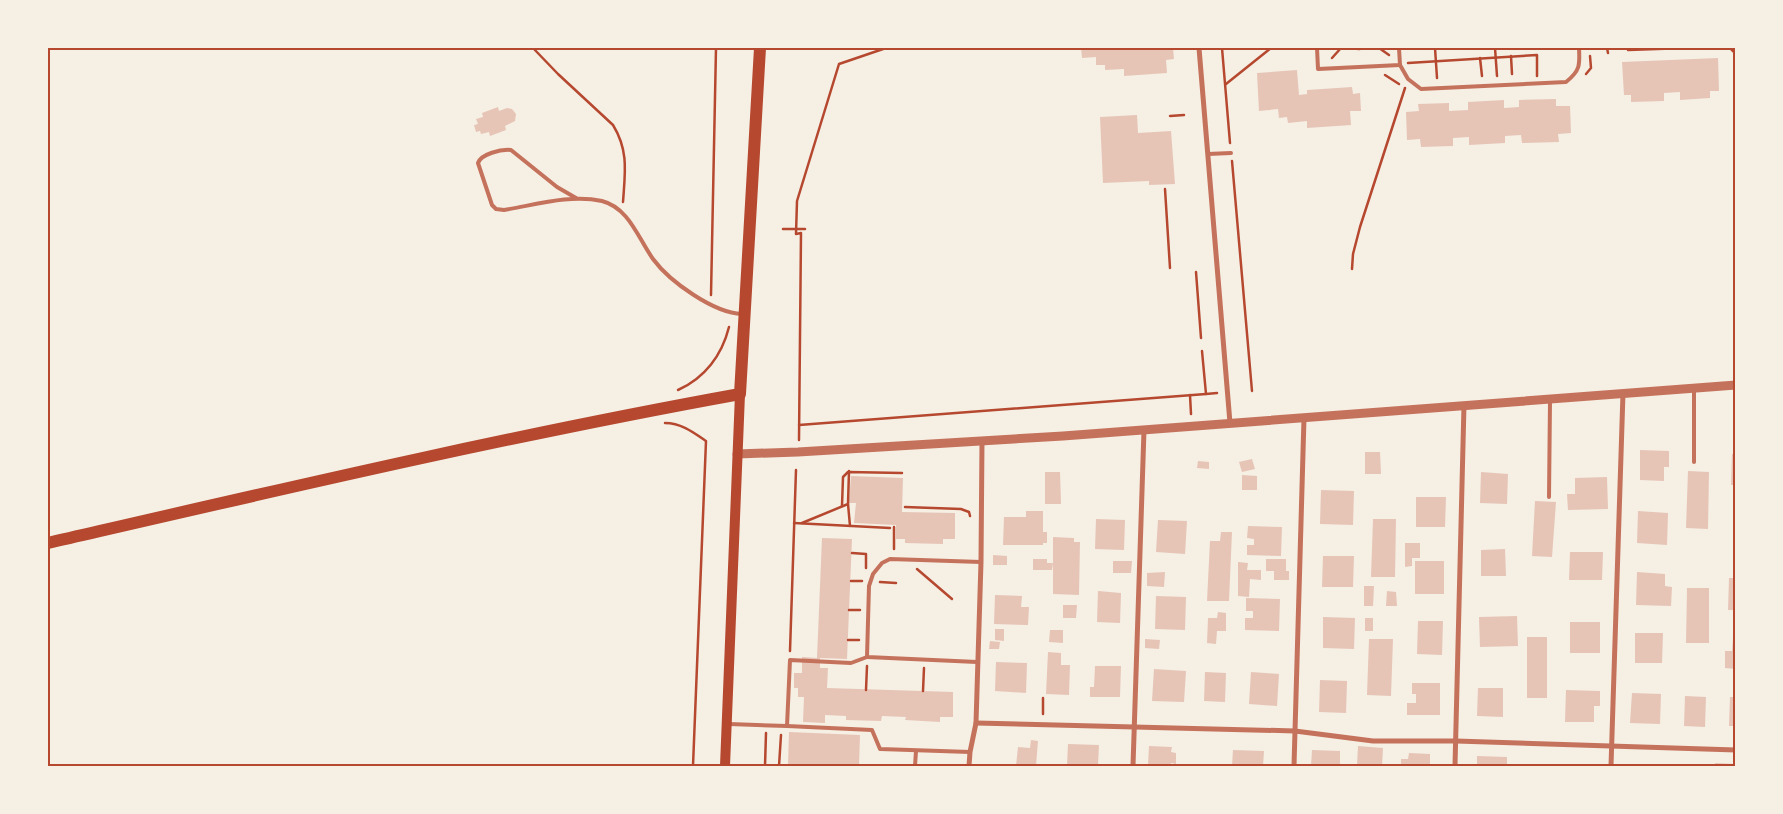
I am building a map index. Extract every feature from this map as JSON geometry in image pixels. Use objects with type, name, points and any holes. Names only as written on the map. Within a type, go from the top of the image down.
[{"type":"main road","points":[[725,766],[737,454],[760,48]]},
{"type":"main road","points":[[48,543],[379,467],[623,416],[740,394]]},
{"type":"street","points":[[1199,48],[1230,423]]},
{"type":"street","points":[[737,454],[1192,426],[1736,385]]},
{"type":"street","points":[[1611,766],[1623,393]]},
{"type":"street","points":[[1455,766],[1464,404]]},
{"type":"street","points":[[1294,766],[1304,417]]},
{"type":"street","points":[[1133,766],[1144,429]]},
{"type":"street","points":[[969,766],[976,723],[981,562],[982,440]]},
{"type":"street","points":[[976,723],[1296,731],[1373,741],[1456,741],[1736,750]]},
{"type":"lane","points":[[1317,48],[1318,69],[1400,65]]},
{"type":"lane","points":[[1399,48],[1400,65],[1408,79],[1421,89],[1566,82],[1575,75],[1580,64],[1579,48]]},
{"type":"lane","points":[[576,198],[557,188],[511,150],[483,156],[479,159],[478,163],[492,205],[496,209],[504,210],[576,198],[603,202],[618,208],[623,212],[660,268],[678,284],[731,314],[744,314]]},
{"type":"lane","points":[[1208,154],[1231,152]]},
{"type":"lane","points":[[1694,388],[1694,462]]},
{"type":"lane","points":[[1549,497],[1550,398]]},
{"type":"lane","points":[[867,657],[869,586],[873,574],[882,563],[890,559],[981,562]]},
{"type":"lane","points":[[787,726],[790,660],[851,663],[867,657],[977,662]]},
{"type":"lane","points":[[727,724],[872,730],[880,749],[970,752]]},
{"type":"lane","points":[[915,766],[916,750]]},
{"type":"path","points":[[533,48],[612,125],[619,135],[626,159],[623,212]]},
{"type":"path","points":[[711,304],[716,48]]},
{"type":"path","points":[[799,442],[802,233],[796,234],[796,201],[839,64],[886,48]]},
{"type":"path","points":[[1222,48],[1252,392]]},
{"type":"path","points":[[1226,84],[1271,48]]},
{"type":"path","points":[[1331,59],[1341,48]]},
{"type":"path","points":[[1350,48],[1359,50],[1366,48]]},
{"type":"path","points":[[1379,48],[1389,55]]},
{"type":"path","points":[[1431,81],[1438,81],[1435,48]]},
{"type":"path","points":[[1495,48],[1497,78],[1504,78]]},
{"type":"path","points":[[1607,48],[1608,53]]},
{"type":"path","points":[[1628,48],[1628,50],[1687,48]]},
{"type":"path","points":[[1730,48],[1736,54]]},
{"type":"path","points":[[1407,63],[1537,54],[1537,76]]},
{"type":"path","points":[[1407,55],[1407,63],[1410,68]]},
{"type":"path","points":[[1511,56],[1512,77]]},
{"type":"path","points":[[1480,58],[1482,79],[1489,78]]},
{"type":"path","points":[[1529,77],[1546,76]]},
{"type":"path","points":[[1352,269],[1353,254],[1360,227],[1405,88]]},
{"type":"path","points":[[1170,116],[1184,115]]},
{"type":"path","points":[[1165,189],[1170,268]]},
{"type":"path","points":[[783,229],[805,229]]},
{"type":"path","points":[[1196,272],[1201,338]]},
{"type":"path","points":[[677,391],[704,373],[719,355],[726,338],[731,314]]},
{"type":"path","points":[[1202,351],[1206,394]]},
{"type":"path","points":[[799,425],[1218,393]]},
{"type":"path","points":[[1190,395],[1192,426]]},
{"type":"path","points":[[660,424],[674,423],[686,428],[706,441],[692,766]]},
{"type":"path","points":[[790,660],[796,470]]},
{"type":"path","points":[[849,471],[848,504],[850,526]]},
{"type":"path","points":[[842,506],[843,477],[849,471],[902,473]]},
{"type":"path","points":[[801,524],[848,504]]},
{"type":"path","points":[[905,507],[961,509],[968,512],[972,519]]},
{"type":"path","points":[[794,523],[890,528]]},
{"type":"path","points":[[894,527],[894,550],[899,553]]},
{"type":"path","points":[[852,553],[866,554]]},
{"type":"path","points":[[917,570],[952,598]]},
{"type":"path","points":[[851,581],[865,582]]},
{"type":"path","points":[[849,610],[864,610]]},
{"type":"path","points":[[866,690],[867,657]]},
{"type":"path","points":[[923,691],[924,666]]},
{"type":"path","points":[[1042,724],[1043,698]]},
{"type":"path","points":[[765,766],[766,725]]},
{"type":"path","points":[[780,766],[781,726]]},
{"type":"building","points":[[1081,48],[1173,48],[1174,59],[1166,60],[1167,73],[1124,76],[1124,69],[1105,70],[1105,65],[1096,65],[1096,57],[1082,58]]},
{"type":"building","points":[[1718,58],[1719,91],[1710,91],[1710,98],[1680,100],[1680,92],[1664,93],[1664,101],[1631,102],[1631,95],[1624,95],[1622,62]]},
{"type":"building","points":[[1297,70],[1299,95],[1307,94],[1307,90],[1352,87],[1353,94],[1360,93],[1361,111],[1350,111],[1351,125],[1307,128],[1307,121],[1288,123],[1287,117],[1279,118],[1278,109],[1259,111],[1257,73]]},
{"type":"building","points":[[1556,99],[1556,106],[1570,106],[1571,133],[1558,134],[1559,142],[1522,143],[1521,135],[1505,136],[1505,143],[1469,145],[1469,137],[1453,138],[1453,146],[1421,147],[1420,139],[1407,140],[1406,112],[1419,111],[1418,104],[1449,103],[1449,111],[1468,110],[1468,102],[1504,100],[1504,108],[1519,107],[1519,100]]},
{"type":"building","points":[[498,107],[499,111],[507,108],[512,109],[516,114],[515,121],[505,126],[506,130],[490,136],[489,132],[481,134],[480,131],[476,132],[474,125],[478,124],[476,119],[483,117],[482,113]]},
{"type":"building","points":[[1137,115],[1138,133],[1171,131],[1175,184],[1149,185],[1149,181],[1103,183],[1100,117]]},
{"type":"building","points":[[1640,450],[1669,451],[1669,467],[1664,467],[1664,481],[1640,480]]},
{"type":"building","points":[[1365,452],[1380,452],[1381,474],[1365,474]]},
{"type":"building","points":[[1732,454],[1736,454],[1736,485],[1731,485]]},
{"type":"building","points":[[1252,459],[1255,469],[1242,472],[1239,462]]},
{"type":"building","points":[[1198,461],[1209,462],[1209,469],[1197,468]]},
{"type":"building","points":[[1688,471],[1709,472],[1708,529],[1686,528]]},
{"type":"building","points":[[1045,472],[1060,472],[1061,504],[1045,504]]},
{"type":"building","points":[[1481,472],[1508,474],[1507,504],[1480,503]]},
{"type":"building","points":[[1242,475],[1257,476],[1257,490],[1242,490]]},
{"type":"building","points":[[851,476],[903,478],[902,512],[955,513],[955,539],[943,539],[943,544],[905,543],[905,539],[896,539],[896,525],[854,523],[856,503],[849,503]]},
{"type":"building","points":[[1607,477],[1608,509],[1568,510],[1567,494],[1575,494],[1575,478]]},
{"type":"building","points":[[1321,490],[1354,491],[1353,525],[1320,524]]},
{"type":"building","points":[[1416,497],[1446,497],[1445,527],[1416,527]]},
{"type":"building","points":[[1535,501],[1556,502],[1552,557],[1532,556]]},
{"type":"building","points":[[1026,511],[1043,511],[1043,532],[1047,532],[1047,543],[1043,543],[1043,545],[1003,545],[1004,517],[1026,517]]},
{"type":"building","points":[[1638,511],[1668,513],[1667,545],[1637,543]]},
{"type":"building","points":[[1096,519],[1125,520],[1124,550],[1095,549]]},
{"type":"building","points":[[1373,519],[1396,519],[1395,577],[1371,577]]},
{"type":"building","points":[[1158,520],[1187,521],[1185,554],[1156,552]]},
{"type":"building","points":[[1248,526],[1282,527],[1281,556],[1247,555],[1247,545],[1254,545],[1254,539],[1247,538]]},
{"type":"building","points":[[1221,532],[1232,532],[1229,601],[1207,601],[1210,541],[1220,541]]},
{"type":"building","points":[[1053,537],[1074,538],[1074,542],[1080,542],[1079,595],[1053,594]]},
{"type":"building","points":[[822,538],[852,539],[847,659],[820,658],[820,668],[828,668],[827,688],[953,692],[953,717],[940,717],[940,722],[905,720],[906,717],[882,716],[881,721],[846,720],[846,716],[825,715],[825,723],[803,722],[804,697],[798,697],[798,688],[794,688],[794,673],[802,673],[802,657],[817,658]]},
{"type":"building","points":[[1405,543],[1420,543],[1420,558],[1412,558],[1412,566],[1405,567]]},
{"type":"building","points":[[1505,549],[1506,576],[1481,576],[1481,550]]},
{"type":"building","points":[[1570,552],[1603,552],[1602,580],[1569,580]]},
{"type":"building","points":[[993,555],[1007,556],[1007,565],[993,565]]},
{"type":"building","points":[[1323,556],[1354,556],[1353,587],[1322,587]]},
{"type":"building","points":[[1033,559],[1047,559],[1047,563],[1053,563],[1052,570],[1033,570]]},
{"type":"building","points":[[1266,559],[1286,559],[1286,571],[1289,571],[1289,580],[1274,580],[1274,571],[1266,571]]},
{"type":"building","points":[[1113,561],[1132,561],[1131,573],[1113,573]]},
{"type":"building","points":[[1415,561],[1444,561],[1444,594],[1415,594]]},
{"type":"building","points":[[1238,562],[1248,563],[1247,570],[1261,570],[1261,580],[1250,579],[1249,597],[1238,596]]},
{"type":"building","points":[[1165,572],[1164,587],[1147,586],[1147,573]]},
{"type":"building","points":[[1637,572],[1665,574],[1665,586],[1672,587],[1671,606],[1636,605]]},
{"type":"building","points":[[1729,578],[1736,578],[1736,610],[1728,610]]},
{"type":"building","points":[[1364,586],[1374,586],[1373,606],[1364,606]]},
{"type":"building","points":[[1687,588],[1709,588],[1709,643],[1686,643]]},
{"type":"building","points":[[1098,591],[1121,593],[1120,623],[1097,622]]},
{"type":"building","points":[[1387,591],[1396,592],[1397,606],[1386,606]]},
{"type":"building","points":[[995,595],[1022,596],[1021,607],[1029,607],[1028,625],[994,624]]},
{"type":"building","points":[[1156,596],[1186,597],[1185,630],[1155,629]]},
{"type":"building","points":[[1246,598],[1280,599],[1279,631],[1245,630],[1245,618],[1253,618],[1253,611],[1246,611]]},
{"type":"building","points":[[1063,605],[1077,605],[1076,618],[1063,618]]},
{"type":"building","points":[[1218,612],[1226,613],[1226,631],[1217,631],[1216,644],[1207,643],[1208,618],[1217,618]]},
{"type":"building","points":[[1517,616],[1518,646],[1480,647],[1479,617]]},
{"type":"building","points":[[1323,617],[1355,618],[1354,649],[1323,648]]},
{"type":"building","points":[[1365,618],[1373,618],[1373,631],[1365,631]]},
{"type":"building","points":[[1418,621],[1443,621],[1442,655],[1417,654]]},
{"type":"building","points":[[1570,622],[1600,622],[1600,653],[1570,653]]},
{"type":"building","points":[[995,629],[1004,629],[1004,641],[995,640]]},
{"type":"building","points":[[1050,630],[1063,630],[1063,643],[1049,642]]},
{"type":"building","points":[[1635,633],[1663,633],[1662,663],[1635,663]]},
{"type":"building","points":[[1527,637],[1547,637],[1547,698],[1527,698]]},
{"type":"building","points":[[1733,638],[1736,638],[1736,669],[1725,668],[1725,651],[1732,651]]},
{"type":"building","points":[[1145,639],[1160,640],[1159,649],[1145,648]]},
{"type":"building","points":[[1369,639],[1393,639],[1391,696],[1367,695]]},
{"type":"building","points":[[990,641],[1000,642],[999,649],[989,649]]},
{"type":"building","points":[[1048,652],[1061,653],[1061,665],[1070,665],[1069,695],[1046,694]]},
{"type":"building","points":[[996,662],[1027,663],[1026,693],[995,691]]},
{"type":"building","points":[[1095,666],[1121,666],[1120,697],[1090,697],[1090,687],[1094,687]]},
{"type":"building","points":[[1154,669],[1186,671],[1184,702],[1152,701]]},
{"type":"building","points":[[1205,672],[1226,673],[1225,702],[1204,701]]},
{"type":"building","points":[[1251,672],[1279,674],[1277,706],[1249,704]]},
{"type":"building","points":[[1320,680],[1347,681],[1346,713],[1319,712]]},
{"type":"building","points":[[1412,683],[1440,683],[1440,715],[1407,715],[1407,703],[1416,703],[1416,694],[1412,694]]},
{"type":"building","points":[[1478,688],[1503,688],[1503,717],[1477,716]]},
{"type":"building","points":[[1566,690],[1600,691],[1600,706],[1594,706],[1594,722],[1565,722]]},
{"type":"building","points":[[1632,693],[1661,694],[1660,724],[1630,723]]},
{"type":"building","points":[[1685,696],[1706,697],[1705,727],[1684,726]]},
{"type":"building","points":[[1730,697],[1736,697],[1736,726],[1729,726]]},
{"type":"building","points":[[789,732],[860,735],[859,766],[788,766]]},
{"type":"building","points":[[1031,740],[1038,741],[1036,766],[1016,766],[1018,747],[1030,748]]},
{"type":"building","points":[[1068,744],[1099,745],[1098,765],[1067,766]]},
{"type":"building","points":[[1149,746],[1172,747],[1171,752],[1176,753],[1176,764],[1171,763],[1171,766],[1148,766]]},
{"type":"building","points":[[1358,746],[1383,748],[1382,766],[1357,766]]},
{"type":"building","points":[[1233,750],[1264,751],[1263,766],[1232,766]]},
{"type":"building","points":[[1312,750],[1340,751],[1340,766],[1311,766]]},
{"type":"building","points":[[1409,753],[1430,754],[1430,766],[1401,766],[1401,759],[1408,759]]},
{"type":"building","points":[[1477,756],[1507,757],[1507,766],[1477,766]]},
{"type":"building","points":[[1715,763],[1736,764],[1736,766],[1715,766]]}]
